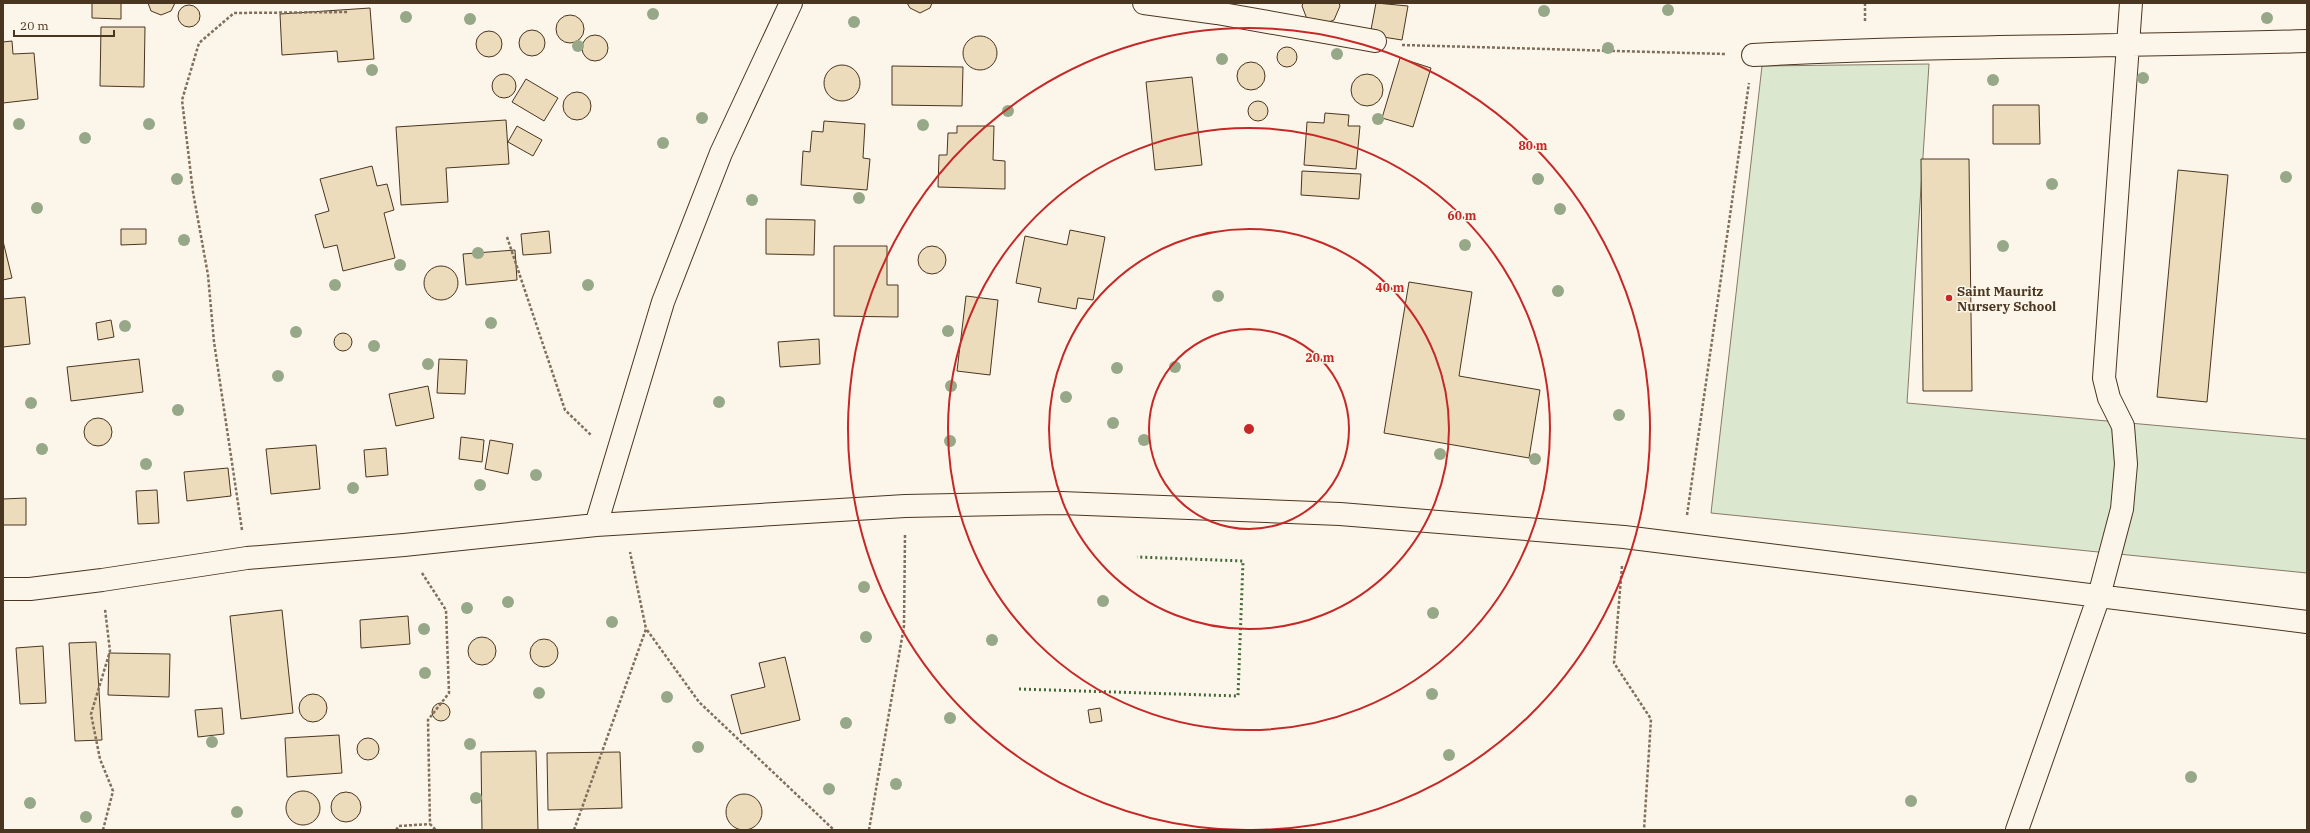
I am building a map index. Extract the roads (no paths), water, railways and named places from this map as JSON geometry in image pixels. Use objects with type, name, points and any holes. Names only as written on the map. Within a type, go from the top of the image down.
[{"type":"street","points":[[596,525],[663,302],[721,153],[791,3]]},
{"type":"street","points":[[1144,3],[1225,14],[1374,41]]},
{"type":"street","points":[[2017,830],[2099,596],[2122,509],[2126,464],[2123,426],[2109,398],[2104,378],[2131,3]]},
{"type":"street","points":[[1753,55],[1865,49],[2307,42]]},
{"type":"street","points":[[3,589],[30,589],[102,580],[247,558],[404,545],[596,525],[905,506],[1061,503],[1340,514],[1624,538],[2307,622]]},
{"type":"place","name":"Saint Mauritz Nursery School","points":[[1949,298]]}]
